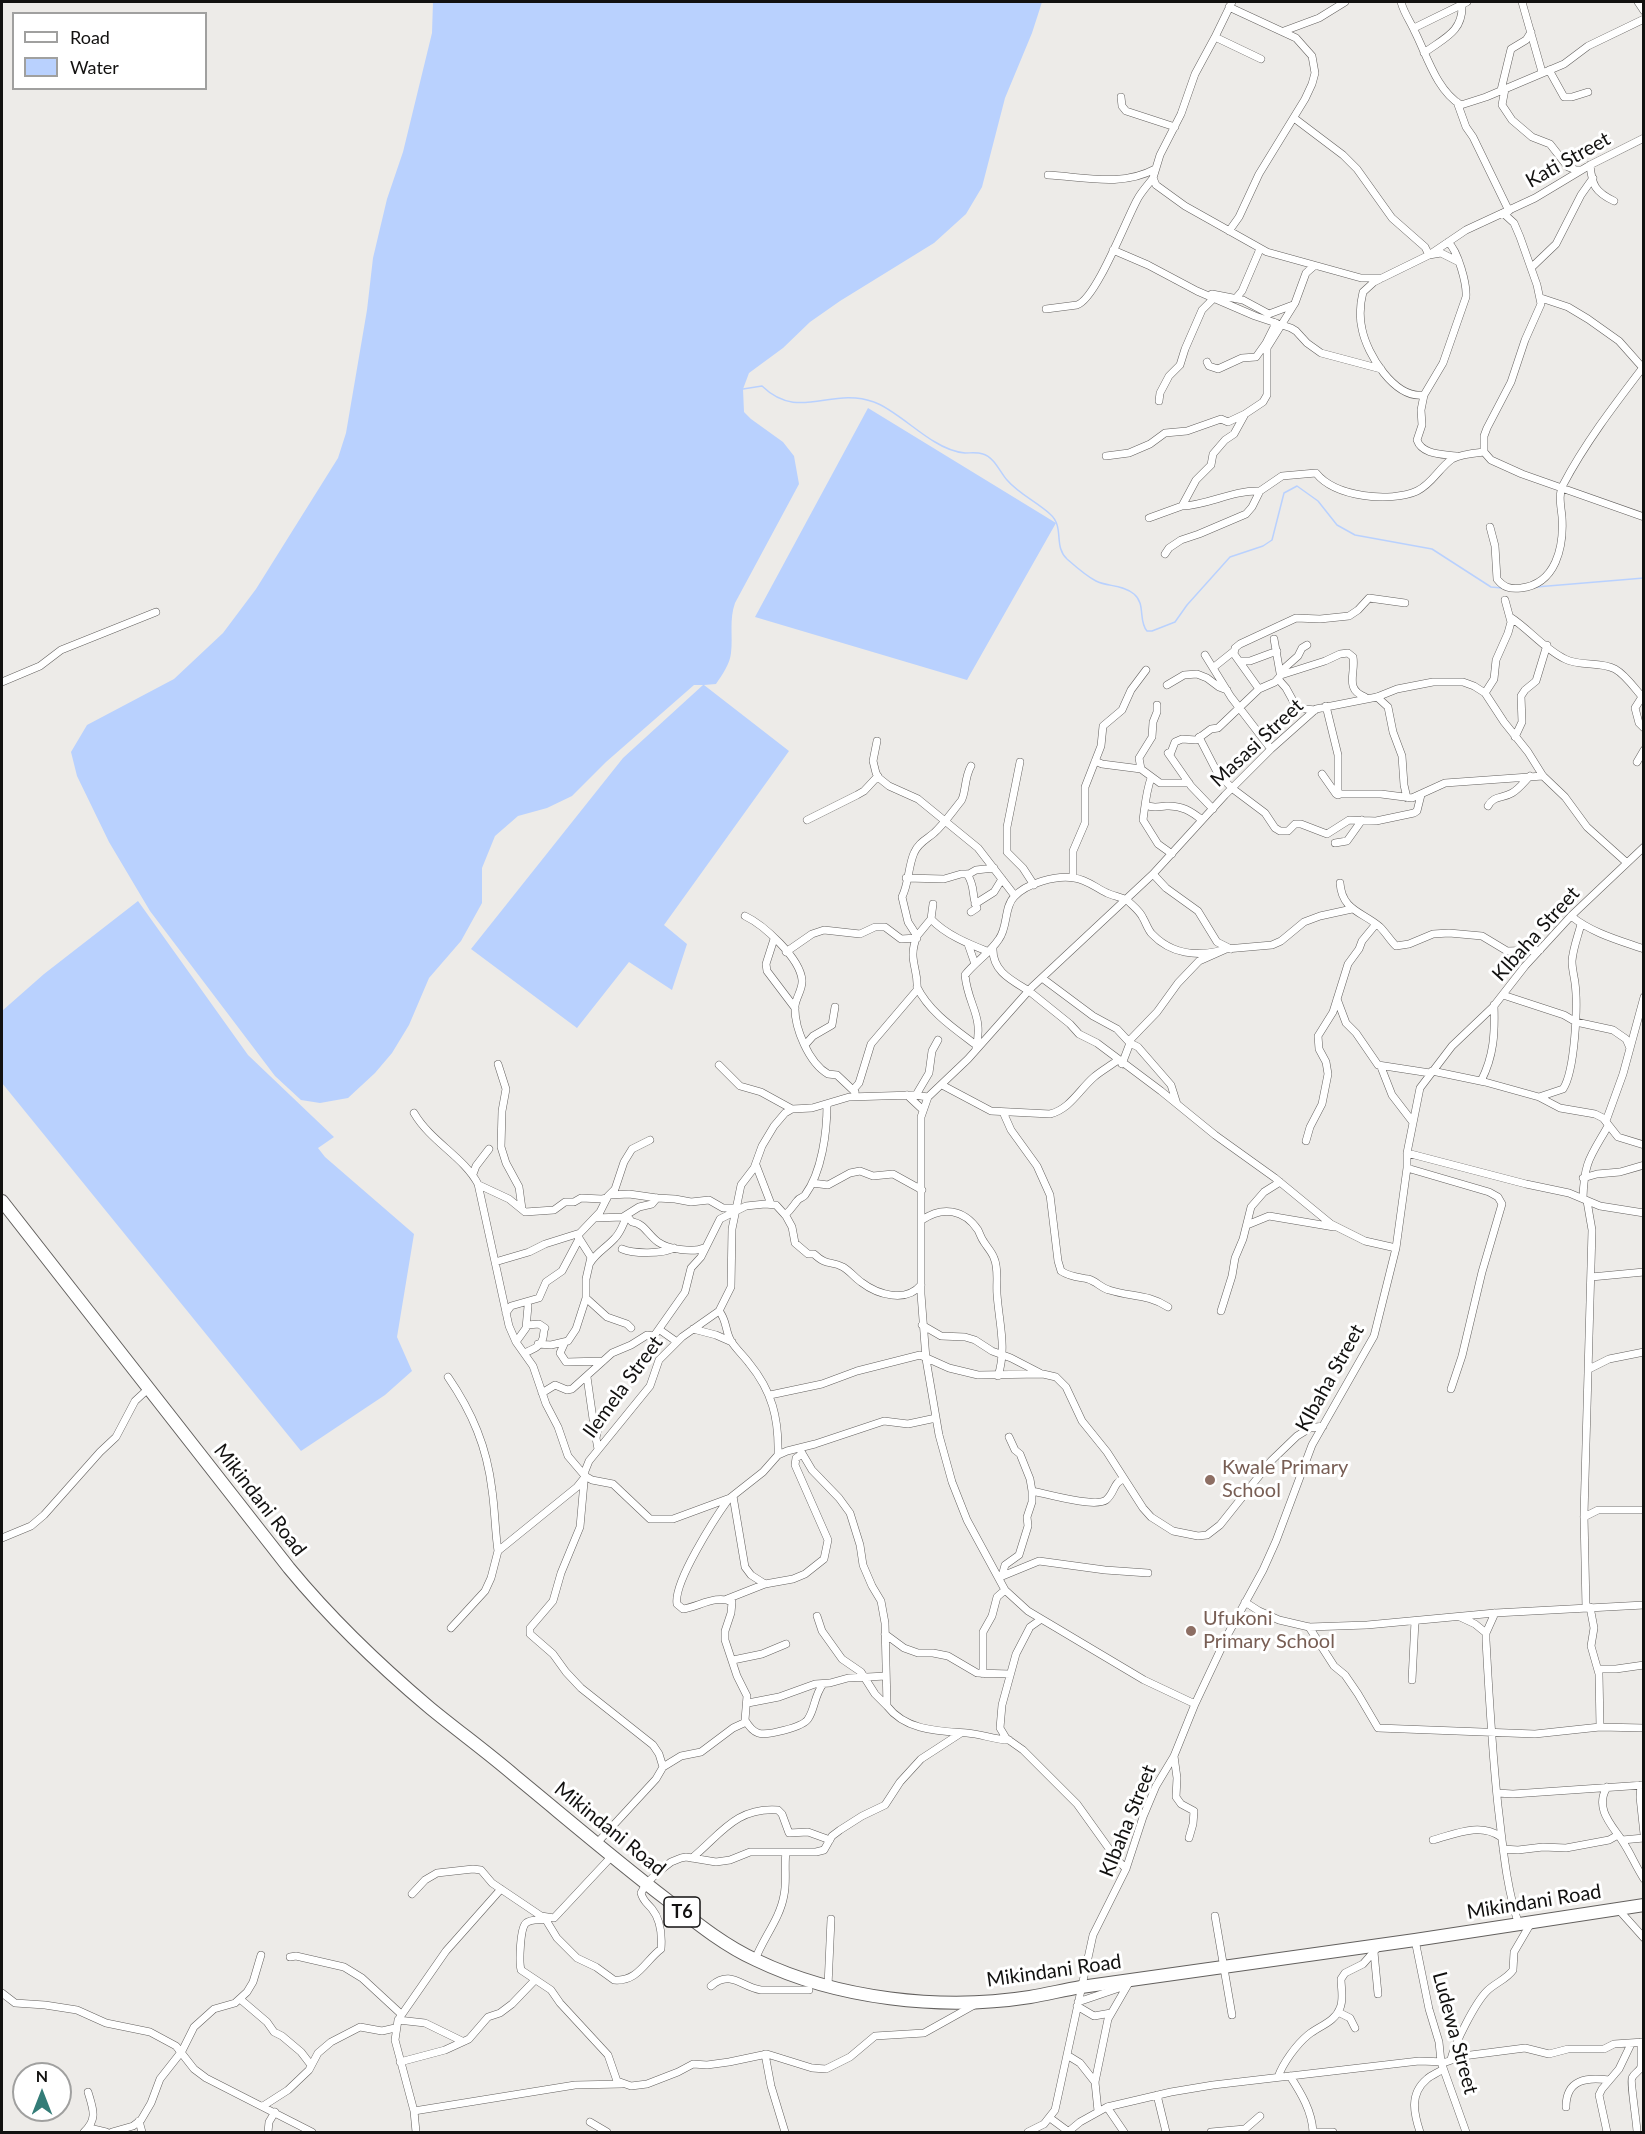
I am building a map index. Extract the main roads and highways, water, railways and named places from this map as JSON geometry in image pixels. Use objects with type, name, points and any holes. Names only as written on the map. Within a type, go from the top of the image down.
[{"type":"highway","name":"Mikindani Road","points":[[2,1201],[289,1568],[314,1599],[350,1637],[430,1708],[478,1744],[646,1884],[722,1940],[755,1960],[828,1986],[868,1996],[906,2000],[980,2001],[1029,1997],[1081,1987],[1129,1983],[1223,1967],[1377,1948],[1415,1940],[1644,1905]]},
{"type":"water","points":[[433,2],[1042,2],[1032,33],[1005,98],[982,187],[966,214],[934,243],[810,322],[783,348],[749,373],[743,389],[744,412],[783,442],[794,456],[799,484],[735,603],[731,653],[727,665],[716,684],[704,685],[789,751],[664,925],[687,944],[672,990],[629,962],[577,1028],[471,949],[623,758],[703,685],[694,685],[606,762],[572,796],[547,808],[518,816],[495,836],[482,868],[482,903],[461,941],[429,978],[409,1025],[392,1053],[375,1073],[348,1098],[320,1103],[301,1100],[275,1076],[150,911],[109,842],[77,776],[71,752],[87,725],[174,679],[223,633],[256,589],[338,458],[346,433],[367,310],[373,258],[387,199],[403,152],[432,33]]},
{"type":"water","points":[[868,408],[1056,523],[967,680],[755,617]]},
{"type":"water","points":[[138,901],[248,1055],[334,1137],[318,1148],[325,1157],[414,1234],[397,1337],[412,1371],[385,1395],[301,1451],[2,1083],[2,1011],[44,974]]},
{"type":"waterway","points":[[743,389],[762,386],[776,396],[802,403],[844,398],[858,398],[874,402],[889,409],[942,446],[987,456],[994,461],[1012,485],[1054,519],[1061,548],[1067,559],[1096,581],[1124,589],[1138,598],[1144,627],[1147,631],[1175,622],[1187,605],[1230,557],[1263,546],[1272,540],[1284,493],[1297,486],[1318,501],[1337,525],[1355,535],[1432,549],[1491,587],[1502,588]]},
{"type":"waterway","points":[[1536,587],[1644,578]]},
{"type":"place","name":"Kwale Primary School","points":[[1210,1480]]},
{"type":"place","name":"Ufukoni Primary School","points":[[1191,1631]]}]
